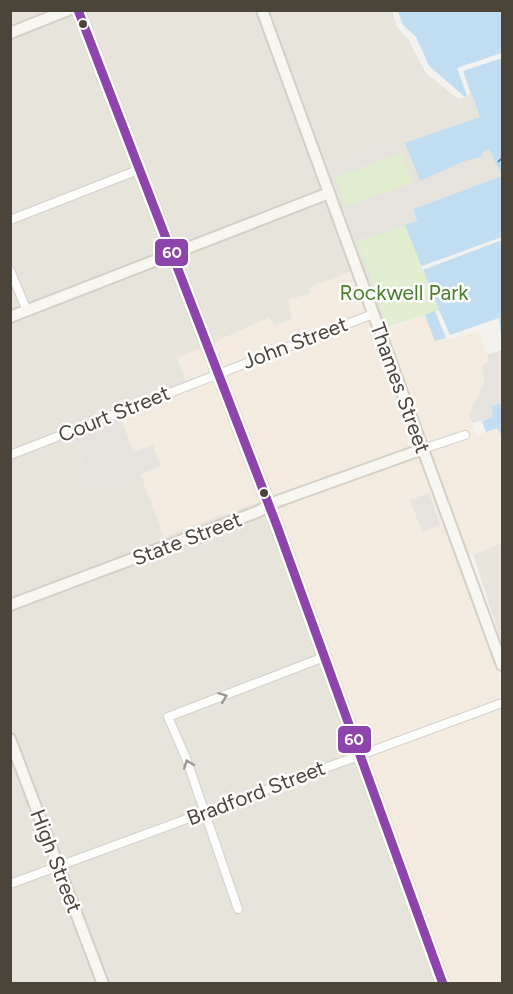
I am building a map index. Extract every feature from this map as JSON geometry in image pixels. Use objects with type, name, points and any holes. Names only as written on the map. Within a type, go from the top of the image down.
[{"type":"main road","points":[[78,10],[268,505],[443,984]]},
{"type":"street","points":[[10,33],[68,10]]},
{"type":"street","name":"Thames Street","points":[[262,10],[502,665]]},
{"type":"street","points":[[10,220],[138,170]]},
{"type":"street","points":[[10,317],[330,193]]},
{"type":"street","points":[[10,270],[27,311]]},
{"type":"street","name":"John Street","points":[[218,372],[373,314]]},
{"type":"street","name":"Court Street","points":[[10,455],[218,372]]},
{"type":"street","name":"State Street","points":[[10,604],[257,513],[268,505],[423,448],[465,435]]},
{"type":"street","points":[[238,909],[205,812],[168,717],[324,657]]},
{"type":"street","name":"Bradford Street","points":[[10,884],[360,753],[502,703]]},
{"type":"street","name":"High Street","points":[[12,746],[103,984]]},
{"type":"shaded area","points":[[10,11],[395,11],[460,98],[472,94],[480,117],[406,143],[449,170],[463,161],[483,156],[482,153],[489,149],[502,176],[413,209],[359,241],[388,327],[375,334],[350,272],[309,294],[289,300],[292,319],[274,326],[268,318],[178,359],[186,382],[76,436],[91,491],[140,473],[268,499],[449,983],[11,983]]},
{"type":"shaded area","points":[[387,144],[391,156],[341,175],[337,162]]},
{"type":"shaded area","points":[[463,161],[469,176],[417,195],[410,201],[417,222],[358,241],[346,207],[420,181]]},
{"type":"shaded area","points":[[350,272],[375,334],[425,315],[478,328],[489,361],[482,366],[484,384],[469,415],[476,436],[497,428],[502,436],[502,543],[460,560],[502,683],[502,983],[449,983],[267,499],[164,537],[140,473],[91,491],[76,436],[67,427],[186,382],[178,358],[269,318],[274,326],[292,320],[289,300],[309,294],[310,287]]},
{"type":"shaded area","points":[[502,350],[502,403],[492,406],[494,417],[472,423],[469,415],[484,384],[482,366],[489,361],[487,355]]},
{"type":"shaded area","points":[[121,418],[133,452],[153,445],[161,467],[91,491],[76,436]]},
{"type":"shaded area","points":[[429,493],[440,525],[422,532],[410,500]]},
{"type":"shaded area","points":[[502,543],[502,645],[473,554]]},
{"type":"green space","points":[[401,153],[412,182],[346,207],[335,178]]},
{"type":"green space","name":"Rockwell Park","points":[[413,223],[441,305],[435,341],[425,315],[388,327],[358,241]]},
{"type":"water","points":[[395,11],[502,11],[502,176],[489,149],[482,153],[483,156],[462,162],[420,181],[405,143],[480,117],[472,94],[460,98],[421,59],[406,37]]},
{"type":"water","points":[[502,176],[502,344],[494,324],[435,341],[425,315],[439,309],[405,225],[417,221],[413,209]]},
{"type":"water","points":[[502,403],[502,436],[497,428],[486,432],[482,421],[493,417],[492,406]]},
{"type":"pier","points":[[392,10],[398,11],[403,25],[416,37],[429,66],[465,97],[458,99],[425,72],[409,41],[397,27]]},
{"type":"pier","points":[[502,53],[502,58],[463,71],[471,94],[467,96],[457,68]]},
{"type":"pier","points":[[502,237],[502,240],[423,270],[422,266]]},
{"type":"pier","points":[[439,310],[450,335],[499,318],[502,344],[500,346],[493,327],[447,340],[435,311]]},
{"type":"ferry route","points":[[498,162],[502,158]]},
{"type":"transit line","name":"60","points":[[78,10],[277,526],[443,984]]}]
